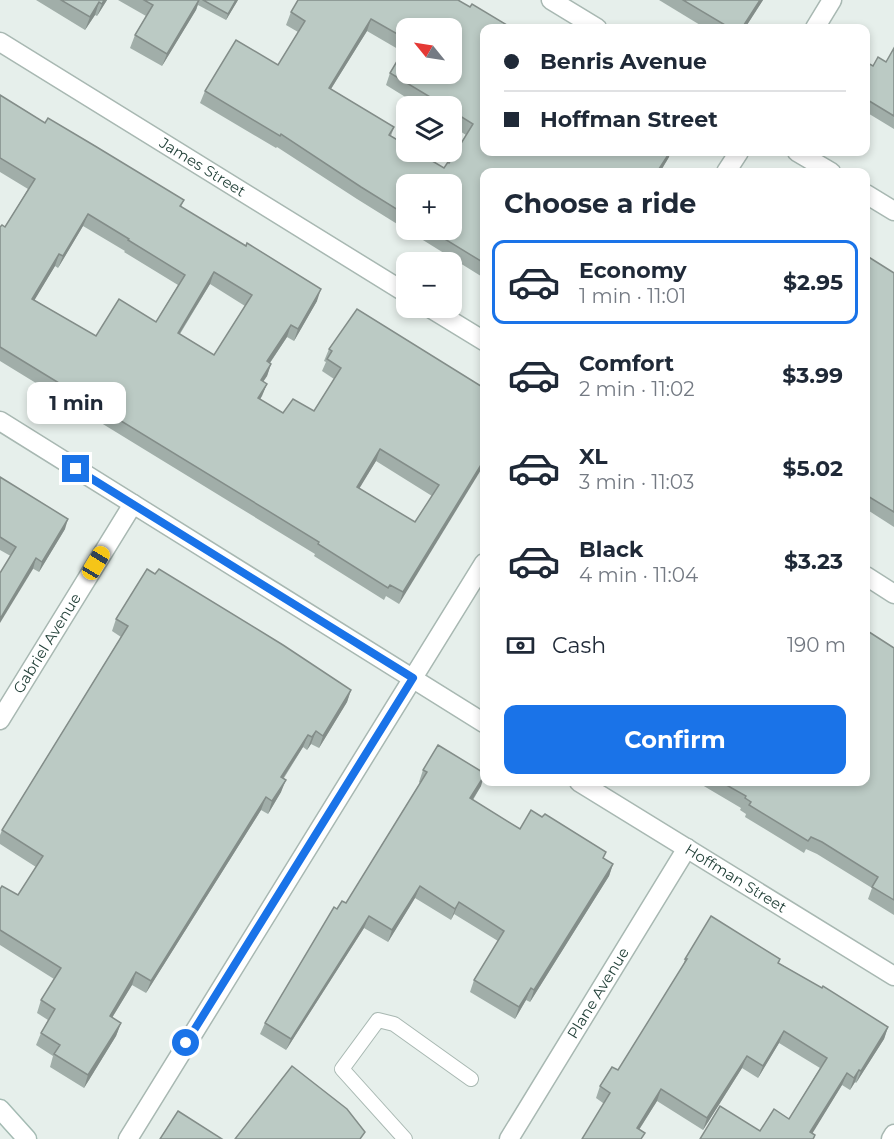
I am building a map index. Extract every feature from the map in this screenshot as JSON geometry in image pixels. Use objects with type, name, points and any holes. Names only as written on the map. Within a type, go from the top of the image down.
[{"type":"street","points":[[551,0],[590,24]]},
{"type":"street","points":[[817,24],[832,0]]},
{"type":"street","name":"James Street","points":[[0,42],[396,287]]},
{"type":"street","points":[[804,156],[824,168]]},
{"type":"street","points":[[870,196],[894,211]]},
{"type":"street","points":[[446,318],[480,339]]},
{"type":"street","points":[[0,421],[480,720]]},
{"type":"street","name":"Gabriel Avenue","points":[[0,720],[133,504]]},
{"type":"street","points":[[128,1139],[480,569]]},
{"type":"street","points":[[870,579],[894,594]]},
{"type":"street","name":"Hoffman Street","points":[[586,786],[894,976]]},
{"type":"street","name":"Plane Avenue","points":[[509,1139],[687,848]]},
{"type":"street","points":[[0,1109],[27,1139]]},
{"type":"street","points":[[891,1139],[894,1134]]},
{"type":"lane","points":[[405,1139],[342,1069],[378,1020],[394,1024],[471,1079]]},
{"type":"building","points":[[61,0],[104,0],[102,4],[99,2],[90,17]]},
{"type":"building","points":[[144,0],[199,0],[167,54],[135,35],[153,5]]},
{"type":"building","points":[[203,0],[236,0],[228,14]]},
{"type":"building","points":[[298,0],[458,0],[470,7],[472,4],[505,24],[480,24],[480,156],[667,156],[660,168],[480,168],[480,261],[446,240],[462,240],[462,174],[396,174],[396,209],[281,134],[280,136],[205,91],[236,40],[278,65],[305,21],[291,12]],"holes":[[[396,18],[462,18],[462,84],[408,84],[428,96],[462,96],[462,117],[473,124],[462,142],[462,162],[448,162],[444,168],[434,162],[396,162],[396,139],[389,135],[394,127],[329,88],[371,19],[396,33]]]},
{"type":"building","points":[[683,0],[760,0],[745,24],[723,24]]},
{"type":"building","points":[[894,48],[894,116],[870,101],[870,64],[873,66],[878,57],[886,62]]},
{"type":"building","points":[[396,63],[396,77],[390,73]]},
{"type":"building","points":[[0,95],[45,123],[48,118],[95,146],[184,200],[180,206],[246,246],[247,243],[321,289],[298,329],[291,325],[267,361],[271,364],[261,380],[267,384],[258,398],[283,413],[293,399],[314,411],[341,368],[327,359],[332,351],[329,349],[357,309],[480,386],[480,467],[403,592],[390,585],[388,588],[318,544],[319,542],[0,347],[0,227],[2,225],[5,227],[35,179],[0,158]],"holes":[[[88,214],[185,275],[156,322],[119,299],[96,336],[32,299],[59,254],[63,256]],[[214,272],[252,295],[214,355],[178,333]],[[380,449],[439,485],[415,522],[357,487]]]},
{"type":"building","points":[[870,258],[894,273],[894,512],[870,497]]},
{"type":"building","points":[[0,477],[68,519],[42,562],[36,558],[0,619],[0,573],[16,547],[0,537]]},
{"type":"building","points":[[147,569],[155,574],[159,569],[283,645],[351,690],[323,736],[316,731],[312,737],[308,735],[281,777],[286,780],[272,801],[266,797],[151,981],[136,972],[110,1016],[121,1023],[88,1075],[54,1054],[60,1045],[41,1033],[55,1009],[41,1000],[61,968],[0,930],[0,889],[2,886],[18,895],[43,856],[2,830],[128,626],[116,619]]},
{"type":"building","points":[[870,633],[894,648],[894,900],[872,887],[878,877],[822,842],[811,837],[808,841],[749,805],[751,802],[745,798],[746,796],[728,786],[870,786]]},
{"type":"building","points":[[438,745],[480,771],[480,782],[470,798],[520,829],[531,810],[542,817],[545,814],[606,852],[603,858],[613,864],[534,990],[531,988],[519,1007],[474,980],[504,931],[459,902],[455,909],[420,886],[392,930],[369,916],[291,1039],[265,1023],[334,907],[337,909],[342,901],[346,903],[427,772],[423,770]]},
{"type":"building","points":[[711,916],[780,959],[778,963],[822,988],[823,986],[888,1027],[861,1071],[859,1070],[854,1078],[847,1073],[810,1132],[815,1135],[813,1139],[700,1139],[720,1106],[760,1131],[774,1109],[789,1119],[827,1058],[784,1031],[763,1066],[747,1056],[707,1118],[661,1089],[637,1128],[645,1133],[641,1139],[582,1139],[610,1093],[600,1086],[612,1067],[618,1070]]},
{"type":"building","points":[[292,1066],[347,1109],[365,1132],[360,1139],[235,1139]]},
{"type":"building","points":[[178,1111],[222,1139],[160,1139]]},
{"type":"route","points":[[76,469],[413,678],[186,1043]]}]
